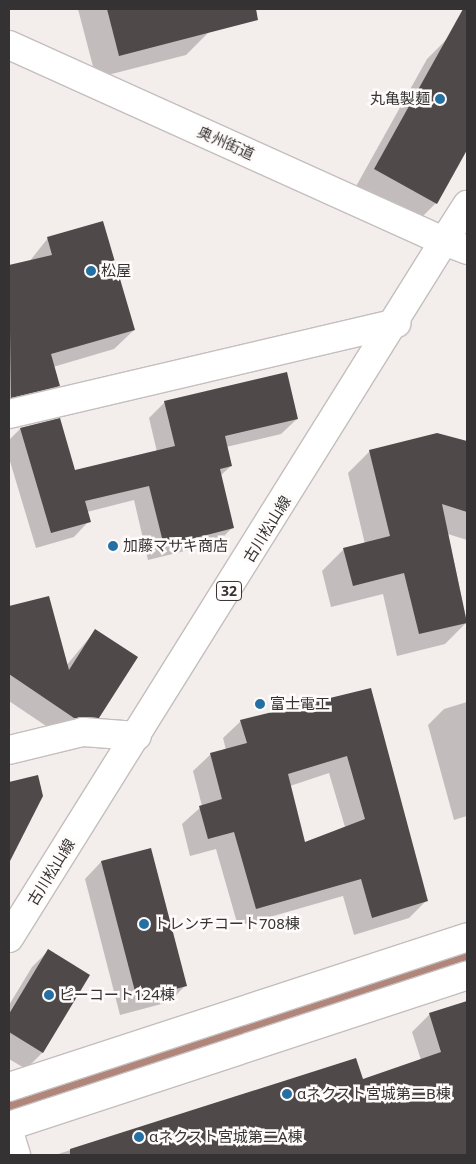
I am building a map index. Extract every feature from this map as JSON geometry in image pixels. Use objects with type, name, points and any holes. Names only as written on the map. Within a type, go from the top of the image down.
[{"type":"street","name":"奥州街道","points":[[9,45],[456,245]]},
{"type":"street","name":"古川松山線","points":[[9,938],[396,323],[456,245],[467,205]]},
{"type":"street","points":[[9,414],[396,323]]},
{"type":"street","points":[[9,750],[83,732],[136,736]]},
{"type":"street","points":[[9,1126],[83,1082],[467,937]]},
{"type":"street","points":[[9,1088],[83,1082],[467,975]]},
{"type":"street","points":[[9,1132],[16,1155]]},
{"type":"building","points":[[107,9],[256,9],[258,20],[119,56]]},
{"type":"building","name":"丸亀製麺","points":[[463,9],[467,9],[467,150],[437,204],[374,169]]},
{"type":"building","points":[[103,221],[135,330],[51,354],[60,386],[11,398],[9,265],[52,255],[47,237]]},
{"type":"building","points":[[287,372],[298,419],[225,436],[232,466],[220,469],[234,528],[164,546],[149,486],[85,501],[91,522],[51,533],[20,428],[60,418],[75,470],[175,446],[164,401]]},
{"type":"building","points":[[437,433],[467,441],[467,512],[442,504],[467,623],[419,634],[404,573],[353,586],[343,548],[390,536],[369,450]]},
{"type":"building","points":[[49,596],[69,670],[95,629],[138,657],[99,718],[74,718],[9,674],[9,606]]},
{"type":"building","points":[[371,688],[428,901],[372,918],[361,879],[256,909],[234,832],[208,839],[199,806],[222,799],[210,753],[247,743],[240,720]],"holes":[[[347,756],[365,819],[305,842],[288,774]]]},
{"type":"building","points":[[38,775],[43,796],[9,863],[9,782]]},
{"type":"building","name":"トレンチコート708棟","points":[[151,848],[187,986],[137,999],[101,861]]},
{"type":"building","name":"ピーコート124棟","points":[[48,949],[90,975],[43,1053],[9,1032],[9,1014]]},
{"type":"building","points":[[467,1001],[467,1155],[70,1155],[70,1149],[356,1058],[363,1079],[441,1052],[429,1013]]},
{"type":"waterway","points":[[9,1105],[467,954]]},
{"type":"place","name":"丸亀製麺","points":[[440,99]]},
{"type":"place","name":"松屋","points":[[91,271]]},
{"type":"place","name":"加藤マサキ商店","points":[[113,546]]},
{"type":"place","name":"富士電工","points":[[260,704]]},
{"type":"place","name":"トレンチコート708棟","points":[[144,924]]},
{"type":"place","name":"ピーコート124棟","points":[[49,995]]},
{"type":"place","name":"αネクスト宮城第二B棟","points":[[287,1094]]},
{"type":"place","name":"αネクスト宮城第二A棟","points":[[139,1137]]}]
